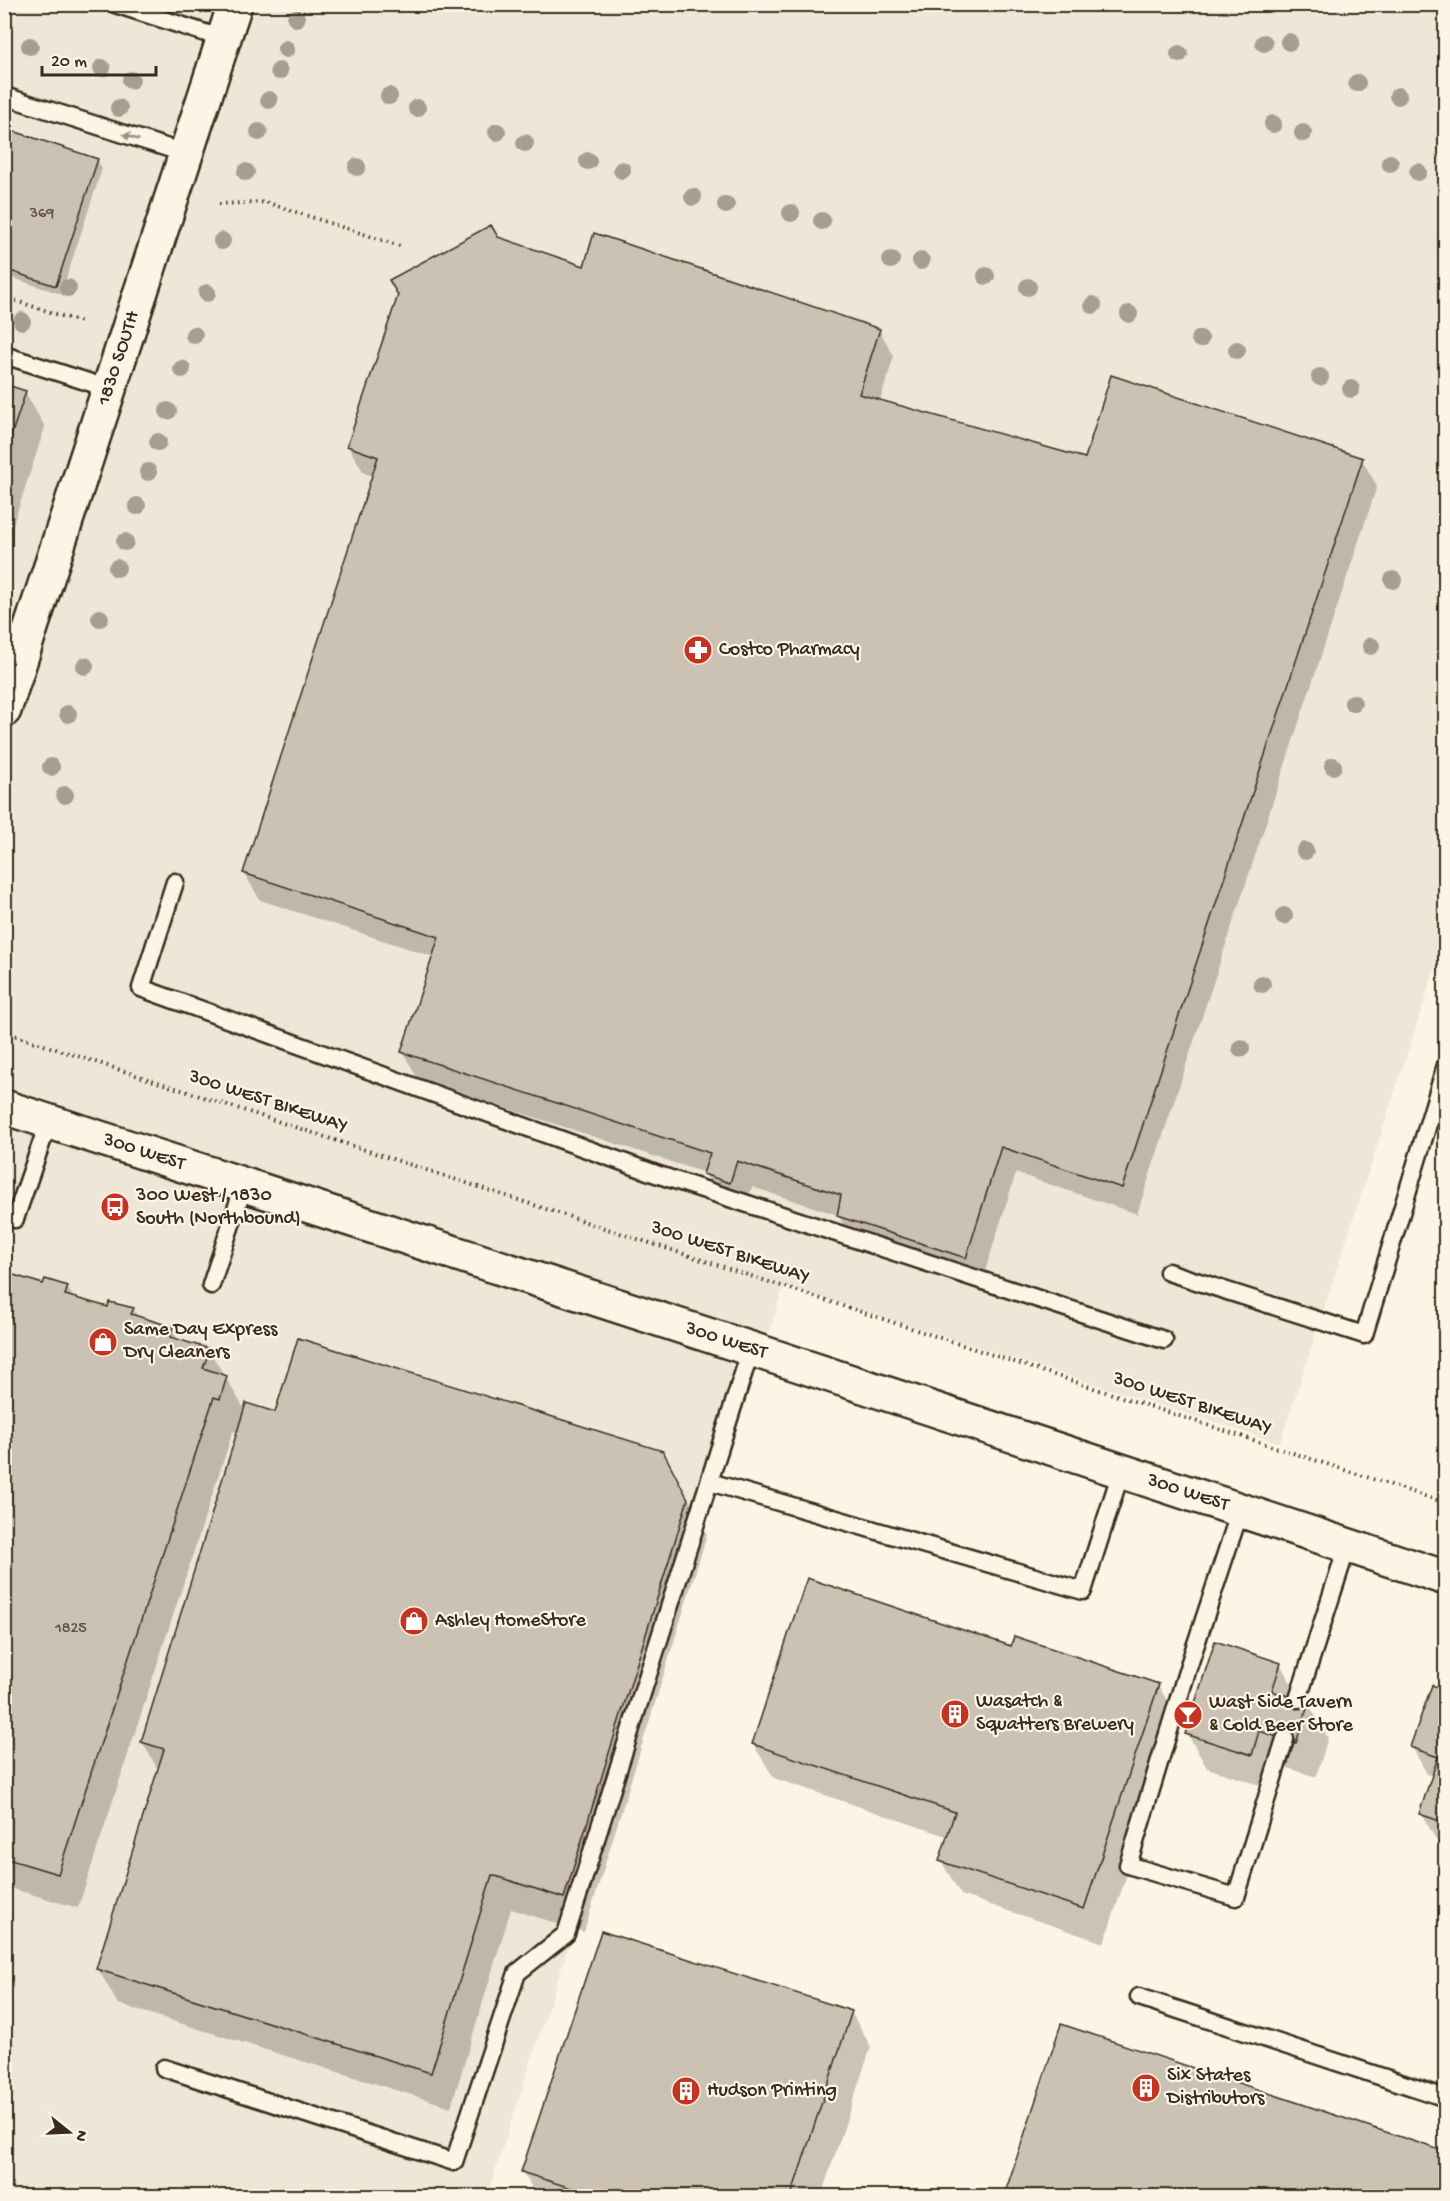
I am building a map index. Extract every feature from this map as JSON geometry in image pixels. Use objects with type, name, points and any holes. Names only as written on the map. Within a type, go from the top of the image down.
[{"type":"main road","name":"1830 SOUTH","points":[[7,691],[110,389],[235,4]]},
{"type":"main road","name":"300 WEST","points":[[4,1107],[751,1349],[1446,1578]]},
{"type":"lane","points":[[114,4],[224,39]]},
{"type":"lane","points":[[4,96],[187,154]]},
{"type":"lane","points":[[4,355],[110,389]]},
{"type":"lane","points":[[175,882],[141,988],[656,1174],[1164,1340]]},
{"type":"lane","points":[[1168,1272],[1364,1335],[1446,1065]]},
{"type":"lane","points":[[15,1219],[49,1121]]},
{"type":"lane","points":[[211,1285],[244,1185]]},
{"type":"lane","points":[[164,2068],[454,2162],[517,1973],[566,1934],[751,1349]]},
{"type":"lane","points":[[710,1482],[1083,1591],[1121,1472]]},
{"type":"lane","points":[[1240,1511],[1188,1668],[1128,1865],[1236,1897],[1285,1739]]},
{"type":"lane","points":[[1298,1699],[1347,1546]]},
{"type":"lane","points":[[1139,1997],[1446,2098]]},
{"type":"path","points":[[219,204],[265,202],[403,247]]},
{"type":"path","points":[[4,297],[81,322]]},
{"type":"path","name":"300 WEST BIKEWAY","points":[[4,1032],[1446,1503]]},
{"type":"shaded area","points":[[5,5],[1445,5],[1445,938],[1280,1443],[784,1286],[487,2196],[5,2196]]},
{"type":"building","points":[[4,128],[98,159],[56,286],[4,269]]},
{"type":"building","points":[[491,225],[498,237],[584,266],[594,233],[880,329],[859,394],[1085,458],[1111,375],[1363,458],[1122,1188],[1001,1147],[966,1258],[837,1216],[841,1195],[737,1161],[730,1183],[703,1174],[710,1153],[401,1052],[439,937],[243,873],[378,457],[347,446],[398,295],[389,280]]},
{"type":"building","points":[[4,384],[26,391],[4,457]]},
{"type":"building","points":[[4,1272],[43,1284],[45,1279],[68,1286],[65,1295],[108,1307],[109,1302],[134,1308],[131,1314],[173,1327],[170,1337],[210,1349],[203,1368],[227,1376],[220,1399],[214,1397],[58,1874],[4,1858]]},
{"type":"building","name":"Ashley HomeStore","points":[[298,1338],[663,1451],[688,1499],[564,1898],[492,1875],[431,2073],[96,1969],[164,1749],[141,1742],[246,1403],[275,1412]]},
{"type":"building","name":"Wasatch & Squatters Brewery","points":[[807,1578],[1011,1646],[1014,1636],[1159,1684],[1084,1909],[939,1861],[955,1812],[752,1744]]},
{"type":"building","points":[[1215,1641],[1281,1663],[1272,1691],[1309,1702],[1296,1743],[1259,1731],[1252,1755],[1185,1734]]},
{"type":"building","points":[[1432,1685],[1446,1690],[1446,1823],[1419,1814],[1438,1757],[1410,1747]]},
{"type":"building","name":"Hudson Printing","points":[[601,1931],[852,2011],[791,2196],[596,2196],[521,2172]]},
{"type":"building","name":"Six States Distributors","points":[[1061,2024],[1446,2152],[1446,2196],[1004,2196]]},
{"type":"place","name":"Costco Pharmacy","points":[[698,650]]},
{"type":"place","name":"300 West / 1830 South (Northbound)","points":[[115,1207]]},
{"type":"place","name":"Same Day Express Dry Cleaners","points":[[103,1342]]},
{"type":"place","name":"Ashley HomeStore","points":[[414,1621]]},
{"type":"place","name":"Wasatch & Squatters Brewery","points":[[955,1714]]},
{"type":"place","name":"Wast Side Tavern & Cold Beer Store","points":[[1188,1715]]},
{"type":"place","name":"Six States Distributors","points":[[1146,2088]]},
{"type":"place","name":"Hudson Printing","points":[[686,2091]]}]
